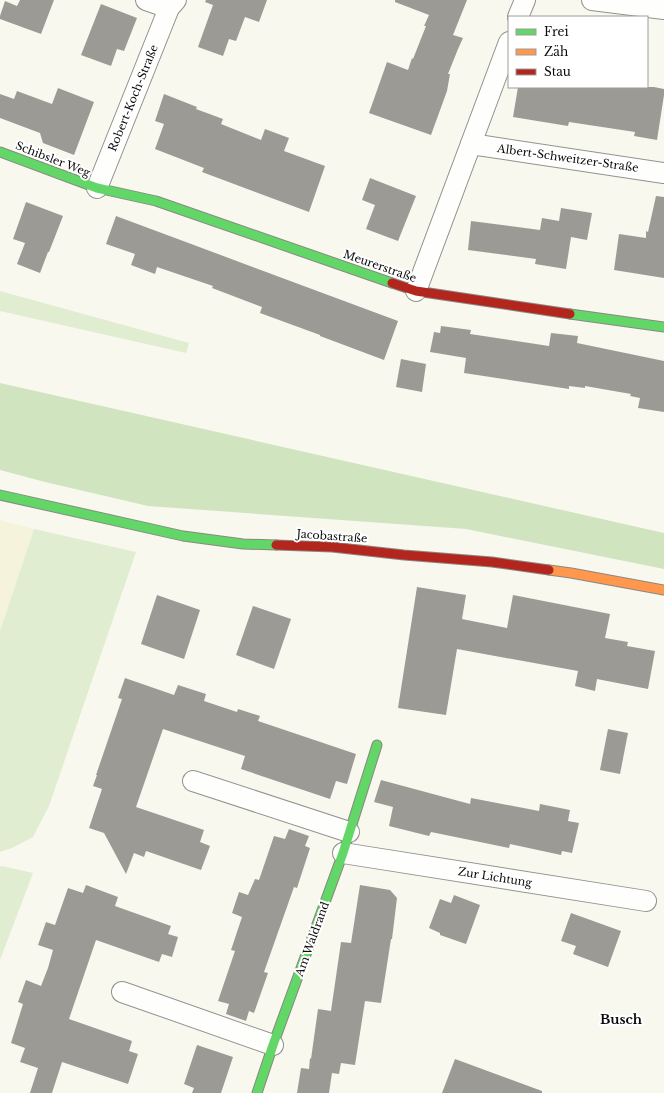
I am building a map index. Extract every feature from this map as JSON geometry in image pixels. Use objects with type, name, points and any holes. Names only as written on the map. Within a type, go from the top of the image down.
[{"type":"street","name":"Robert-Koch-Straße","points":[[97,188],[172,4],[146,0]]},
{"type":"street","points":[[518,16],[525,0]]},
{"type":"street","points":[[592,0],[664,8]]},
{"type":"street","points":[[416,291],[508,45]]},
{"type":"street","name":"Albert-Schweitzer-Straße","points":[[471,144],[664,173]]},
{"type":"street","name":"Schibsler Weg","points":[[0,152],[97,188]]},
{"type":"street","name":"Meurerstraße","points":[[97,188],[156,201],[416,291],[559,313],[664,327]]},
{"type":"street","name":"Jacobastraße","points":[[0,495],[183,536],[243,544],[332,547],[404,555],[492,562],[571,573],[664,590]]},
{"type":"street","name":"Am Waldrand","points":[[257,1093],[343,853],[377,745]]},
{"type":"street","points":[[193,781],[349,832]]},
{"type":"street","name":"Zur Lichtung","points":[[343,853],[646,901]]},
{"type":"street","points":[[122,992],[274,1046]]},
{"type":"shaded area","points":[[0,520],[34,529],[0,631]]},
{"type":"green space","points":[[0,291],[189,343],[186,353],[0,311]]},
{"type":"green space","points":[[0,383],[664,533],[664,569],[466,529],[148,506],[0,470]]},
{"type":"green space","points":[[34,529],[136,552],[49,806],[33,837],[12,848],[0,852],[0,631]]},
{"type":"green space","points":[[2,866],[33,873],[0,960],[0,867]]},
{"type":"building","points":[[20,0],[54,0],[41,34],[0,19],[5,1],[17,6]]},
{"type":"building","points":[[206,0],[267,0],[259,22],[245,17],[236,41],[229,39],[223,56],[198,47],[213,5],[205,2]]},
{"type":"building","points":[[395,0],[467,0],[453,35],[463,38],[448,74],[450,74],[447,91],[431,135],[369,113],[387,62],[408,70],[429,15],[395,2]]},
{"type":"building","points":[[101,4],[137,18],[124,51],[117,49],[111,66],[81,55]]},
{"type":"building","points":[[654,87],[664,89],[657,140],[634,136],[635,132],[569,122],[568,126],[513,117],[518,88]]},
{"type":"building","points":[[58,88],[94,102],[74,155],[43,143],[40,133],[0,118],[0,94],[14,99],[17,91],[52,104]]},
{"type":"building","points":[[164,94],[197,107],[196,109],[223,119],[221,124],[261,140],[265,129],[289,138],[284,151],[325,166],[309,212],[202,172],[204,168],[155,149],[164,124],[155,121]]},
{"type":"building","points":[[370,178],[416,196],[398,241],[366,229],[375,205],[362,200]]},
{"type":"building","points":[[656,196],[664,197],[664,278],[614,270],[619,234],[646,238],[646,231],[648,232]]},
{"type":"building","points":[[26,202],[63,216],[40,273],[17,264],[25,243],[13,239]]},
{"type":"building","points":[[561,208],[592,213],[587,240],[571,237],[566,269],[535,264],[536,259],[468,250],[471,221],[540,230],[542,218],[559,221]]},
{"type":"building","points":[[116,216],[398,321],[384,360],[260,313],[262,307],[212,288],[213,286],[157,267],[155,274],[131,265],[135,254],[106,244]]},
{"type":"building","points":[[441,326],[471,330],[470,334],[549,346],[551,333],[578,336],[577,343],[664,361],[664,412],[638,408],[640,398],[630,396],[631,394],[585,386],[585,388],[569,386],[569,389],[464,373],[466,358],[430,352],[434,332],[440,333]]},
{"type":"building","points":[[401,359],[426,364],[422,392],[396,387]]},
{"type":"building","points":[[417,587],[466,595],[462,619],[507,628],[513,595],[610,614],[605,638],[628,642],[627,646],[655,651],[648,689],[597,679],[595,691],[575,686],[578,671],[457,649],[446,715],[398,708]]},
{"type":"building","points":[[157,595],[200,610],[184,659],[141,644]]},
{"type":"building","points":[[253,606],[291,619],[274,669],[236,655]]},
{"type":"building","points":[[125,678],[174,695],[178,685],[206,694],[204,701],[237,712],[238,709],[260,716],[258,721],[356,754],[347,784],[336,781],[330,799],[241,769],[245,756],[163,729],[136,807],[204,830],[200,842],[210,846],[201,870],[146,851],[144,857],[134,853],[126,874],[104,833],[89,828],[102,789],[93,786],[122,699],[118,698]]},
{"type":"building","points":[[608,729],[628,733],[620,774],[600,770]]},
{"type":"building","points":[[381,780],[470,804],[471,798],[539,811],[540,804],[570,810],[568,821],[579,823],[572,853],[562,851],[561,855],[510,844],[509,848],[431,832],[429,836],[389,826],[393,807],[374,802]]},
{"type":"building","points":[[289,829],[309,836],[305,846],[310,848],[297,888],[294,887],[264,972],[268,973],[254,1013],[249,1011],[246,1021],[226,1014],[229,1004],[218,1001],[235,951],[231,950],[242,917],[232,913],[239,892],[248,895],[255,879],[259,880],[274,836],[285,839]]},
{"type":"building","points":[[86,885],[118,897],[115,906],[171,926],[168,934],[178,937],[172,957],[162,954],[159,962],[96,940],[69,1019],[132,1041],[129,1051],[138,1054],[128,1084],[62,1062],[52,1093],[30,1093],[38,1068],[20,1062],[25,1048],[11,1043],[23,1004],[18,1002],[26,980],[41,986],[48,968],[53,950],[38,945],[46,922],[55,925],[68,888],[83,893]]},
{"type":"building","points":[[360,885],[390,890],[397,898],[392,939],[381,1003],[365,1001],[355,1065],[341,1063],[339,1074],[332,1073],[329,1093],[297,1093],[301,1068],[309,1069],[318,1009],[331,1011],[341,942],[351,943]]},
{"type":"building","points":[[454,895],[480,905],[466,944],[440,935],[440,933],[429,928],[440,899],[451,903]]},
{"type":"building","points":[[571,913],[621,931],[608,967],[573,954],[576,946],[561,941]]},
{"type":"building","points":[[197,1045],[233,1057],[221,1093],[192,1093],[194,1088],[184,1084]]},
{"type":"building","points":[[455,1059],[542,1091],[542,1093],[442,1093]]},
{"type":"traffic: fast","points":[[0,152],[97,188],[156,201],[392,283]]},
{"type":"traffic: fast","points":[[570,314],[664,327]]},
{"type":"traffic: fast","points":[[0,495],[183,536],[243,544],[276,545]]},
{"type":"traffic: fast","points":[[257,1093],[343,853],[377,745]]},
{"type":"traffic: slow","points":[[549,570],[664,590]]},
{"type":"traffic: jam","points":[[392,283],[416,291],[570,314]]},
{"type":"traffic: jam","points":[[276,545],[332,547],[404,555],[492,562],[549,570]]},
{"type":"district","name":"Busch","points":[[621,1019]]}]
